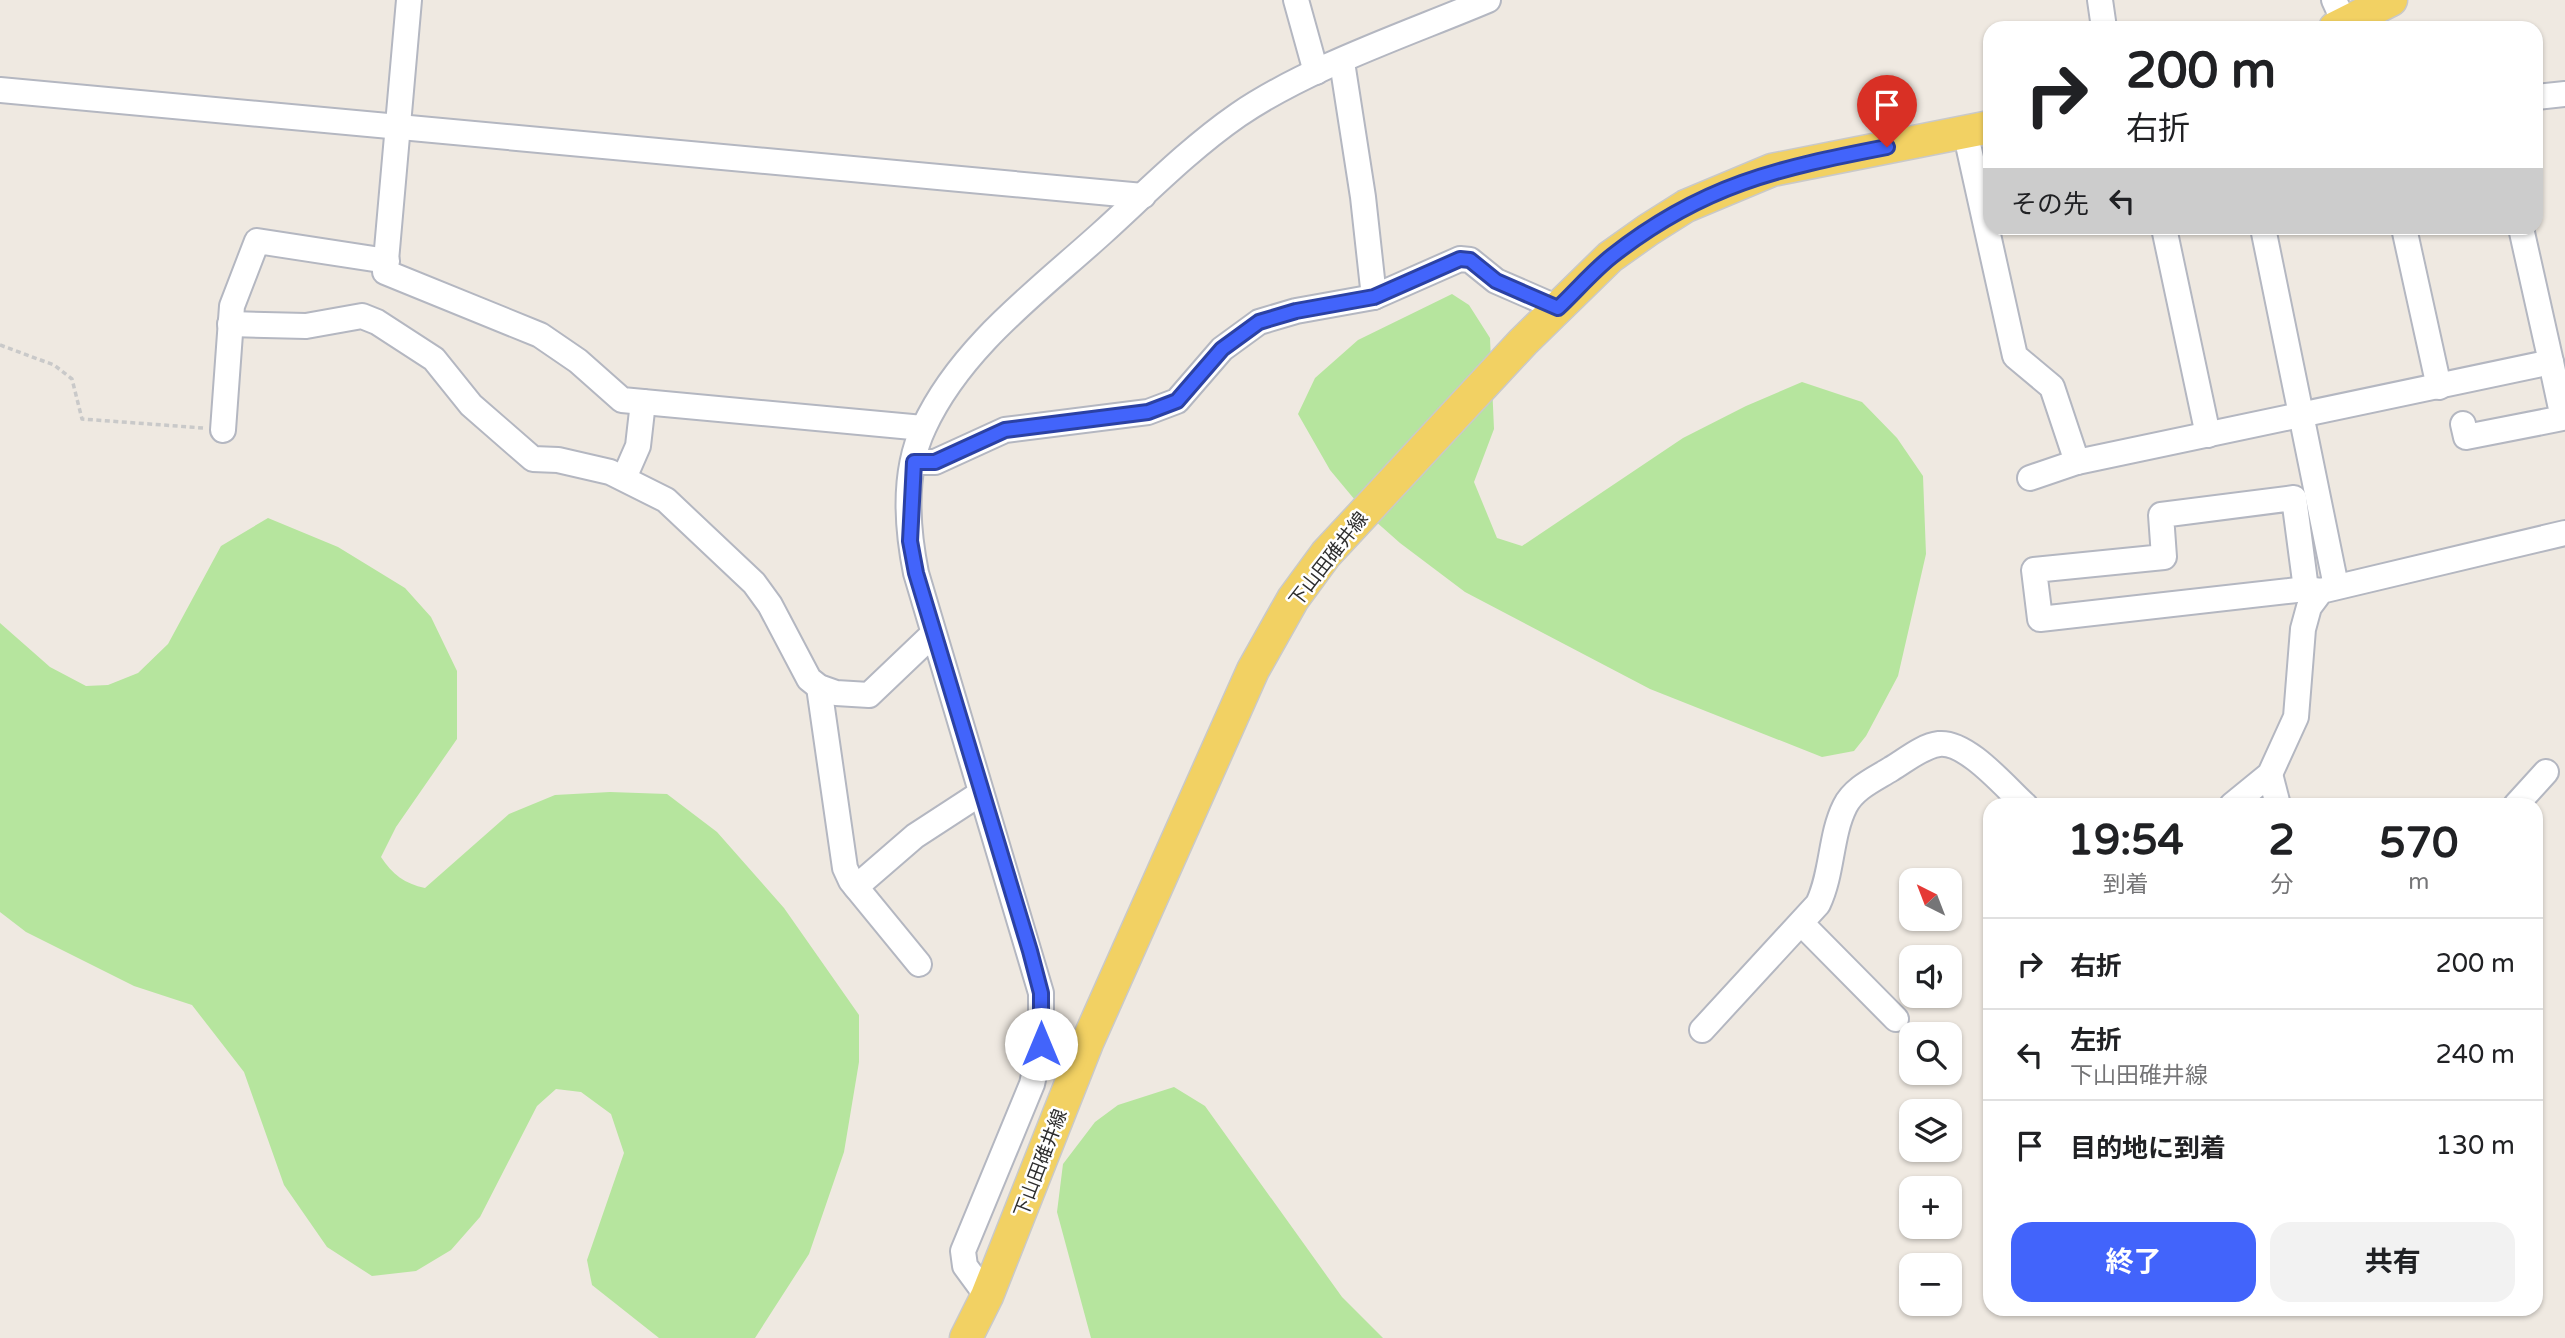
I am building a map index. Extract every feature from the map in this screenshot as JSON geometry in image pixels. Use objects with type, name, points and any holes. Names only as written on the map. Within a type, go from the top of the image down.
[{"type":"main road","points":[[2338,17],[2391,0]]},
{"type":"main road","name":"下山田碓井線","points":[[965,1338],[988,1296],[1087,1043],[1253,670],[1293,599],[1326,554],[1558,308],[1619,250],[1686,206],[1725,187],[1772,170],[1977,129]]},
{"type":"street","points":[[409,0],[386,272],[540,335],[578,361],[622,400],[923,428]]},
{"type":"street","points":[[1296,0],[1316,72]]},
{"type":"street","points":[[988,1296],[965,1266],[963,1251],[1032,1084],[1041,1044],[1041,993],[933,634],[910,541],[914,462],[923,428],[952,381],[984,340],[1143,196],[1239,115],[1316,72],[1488,0]]},
{"type":"street","points":[[2100,0],[2103,21]]},
{"type":"street","points":[[1342,62],[1362,184],[1374,297]]},
{"type":"street","points":[[0,90],[1143,196]]},
{"type":"street","points":[[2543,96],[2565,94]]},
{"type":"street","points":[[1977,129],[1983,185]]},
{"type":"street","points":[[1992,235],[2015,356],[2052,387],[2077,462]]},
{"type":"street","points":[[2165,235],[2208,435]]},
{"type":"street","points":[[2241,798],[2270,774],[2296,717],[2303,629],[2309,607],[2321,589],[2300,414],[2264,235]]},
{"type":"street","points":[[2406,235],[2439,387]]},
{"type":"street","points":[[2463,424],[2466,437],[2563,418],[2523,235]]},
{"type":"street","points":[[223,430],[232,306],[257,241],[387,261]]},
{"type":"street","points":[[914,462],[935,462],[1005,430],[1148,412],[1177,401],[1222,349],[1259,322],[1296,311],[1374,297],[1460,259],[1470,260],[1496,281],[1558,308]]},
{"type":"street","points":[[230,324],[306,326],[362,316],[377,322],[434,359],[471,405],[533,459],[558,460],[624,478],[666,500],[754,583],[770,605],[802,669],[819,687],[836,693],[869,695],[933,634]]},
{"type":"street","points":[[2030,478],[2077,462],[2551,362]]},
{"type":"street","points":[[624,478],[638,446],[643,402]]},
{"type":"street","points":[[2321,589],[2294,498],[2161,515],[2164,556],[2034,570],[2040,619],[2321,589],[2565,533]]},
{"type":"street","points":[[819,687],[845,868],[856,887],[919,964]]},
{"type":"street","points":[[1702,1030],[1818,904],[1829,881],[1837,827],[1846,803],[1860,788],[1937,744],[1951,745],[1965,751],[2017,798]]},
{"type":"street","points":[[2522,798],[2546,772]]},
{"type":"street","points":[[2270,774],[2276,798]]},
{"type":"street","points":[[856,887],[915,836],[981,793]]},
{"type":"street","points":[[1802,924],[1896,1019]]},
{"type":"path","points":[[0,345],[54,365],[72,379],[82,419],[223,430]]},
{"type":"green space","points":[[1452,294],[1469,305],[1490,338],[1494,429],[1474,482],[1497,538],[1522,546],[1683,438],[1746,406],[1802,382],[1862,402],[1897,438],[1923,476],[1926,554],[1898,676],[1866,736],[1854,751],[1822,757],[1650,689],[1465,592],[1400,543],[1365,512],[1330,470],[1298,414],[1315,378],[1358,340]]},
{"type":"green space","points":[[268,518],[338,547],[405,588],[431,617],[457,671],[457,739],[396,827],[381,857],[394,873],[411,884],[425,888],[509,814],[555,795],[610,792],[667,794],[717,832],[784,908],[859,1015],[859,1062],[844,1152],[809,1254],[755,1338],[659,1338],[592,1285],[587,1260],[624,1153],[611,1114],[581,1092],[556,1089],[537,1106],[480,1217],[451,1250],[416,1271],[372,1276],[327,1247],[284,1185],[244,1072],[192,1005],[134,986],[26,932],[0,912],[0,623],[50,667],[86,686],[108,685],[138,673],[168,644],[221,546]]},
{"type":"green space","points":[[1174,1087],[1205,1106],[1342,1297],[1383,1338],[1091,1338],[1057,1212],[1063,1164],[1095,1122],[1118,1105]]},
{"type":"route","points":[[1041,1044],[1041,993],[1030,951],[916,573],[910,541],[909,502],[914,462],[935,462],[1005,430],[1148,412],[1177,401],[1222,349],[1259,322],[1296,311],[1374,297],[1460,259],[1470,260],[1496,281],[1558,308],[1610,257],[1686,206],[1725,187],[1772,170],[1887,147]]}]
